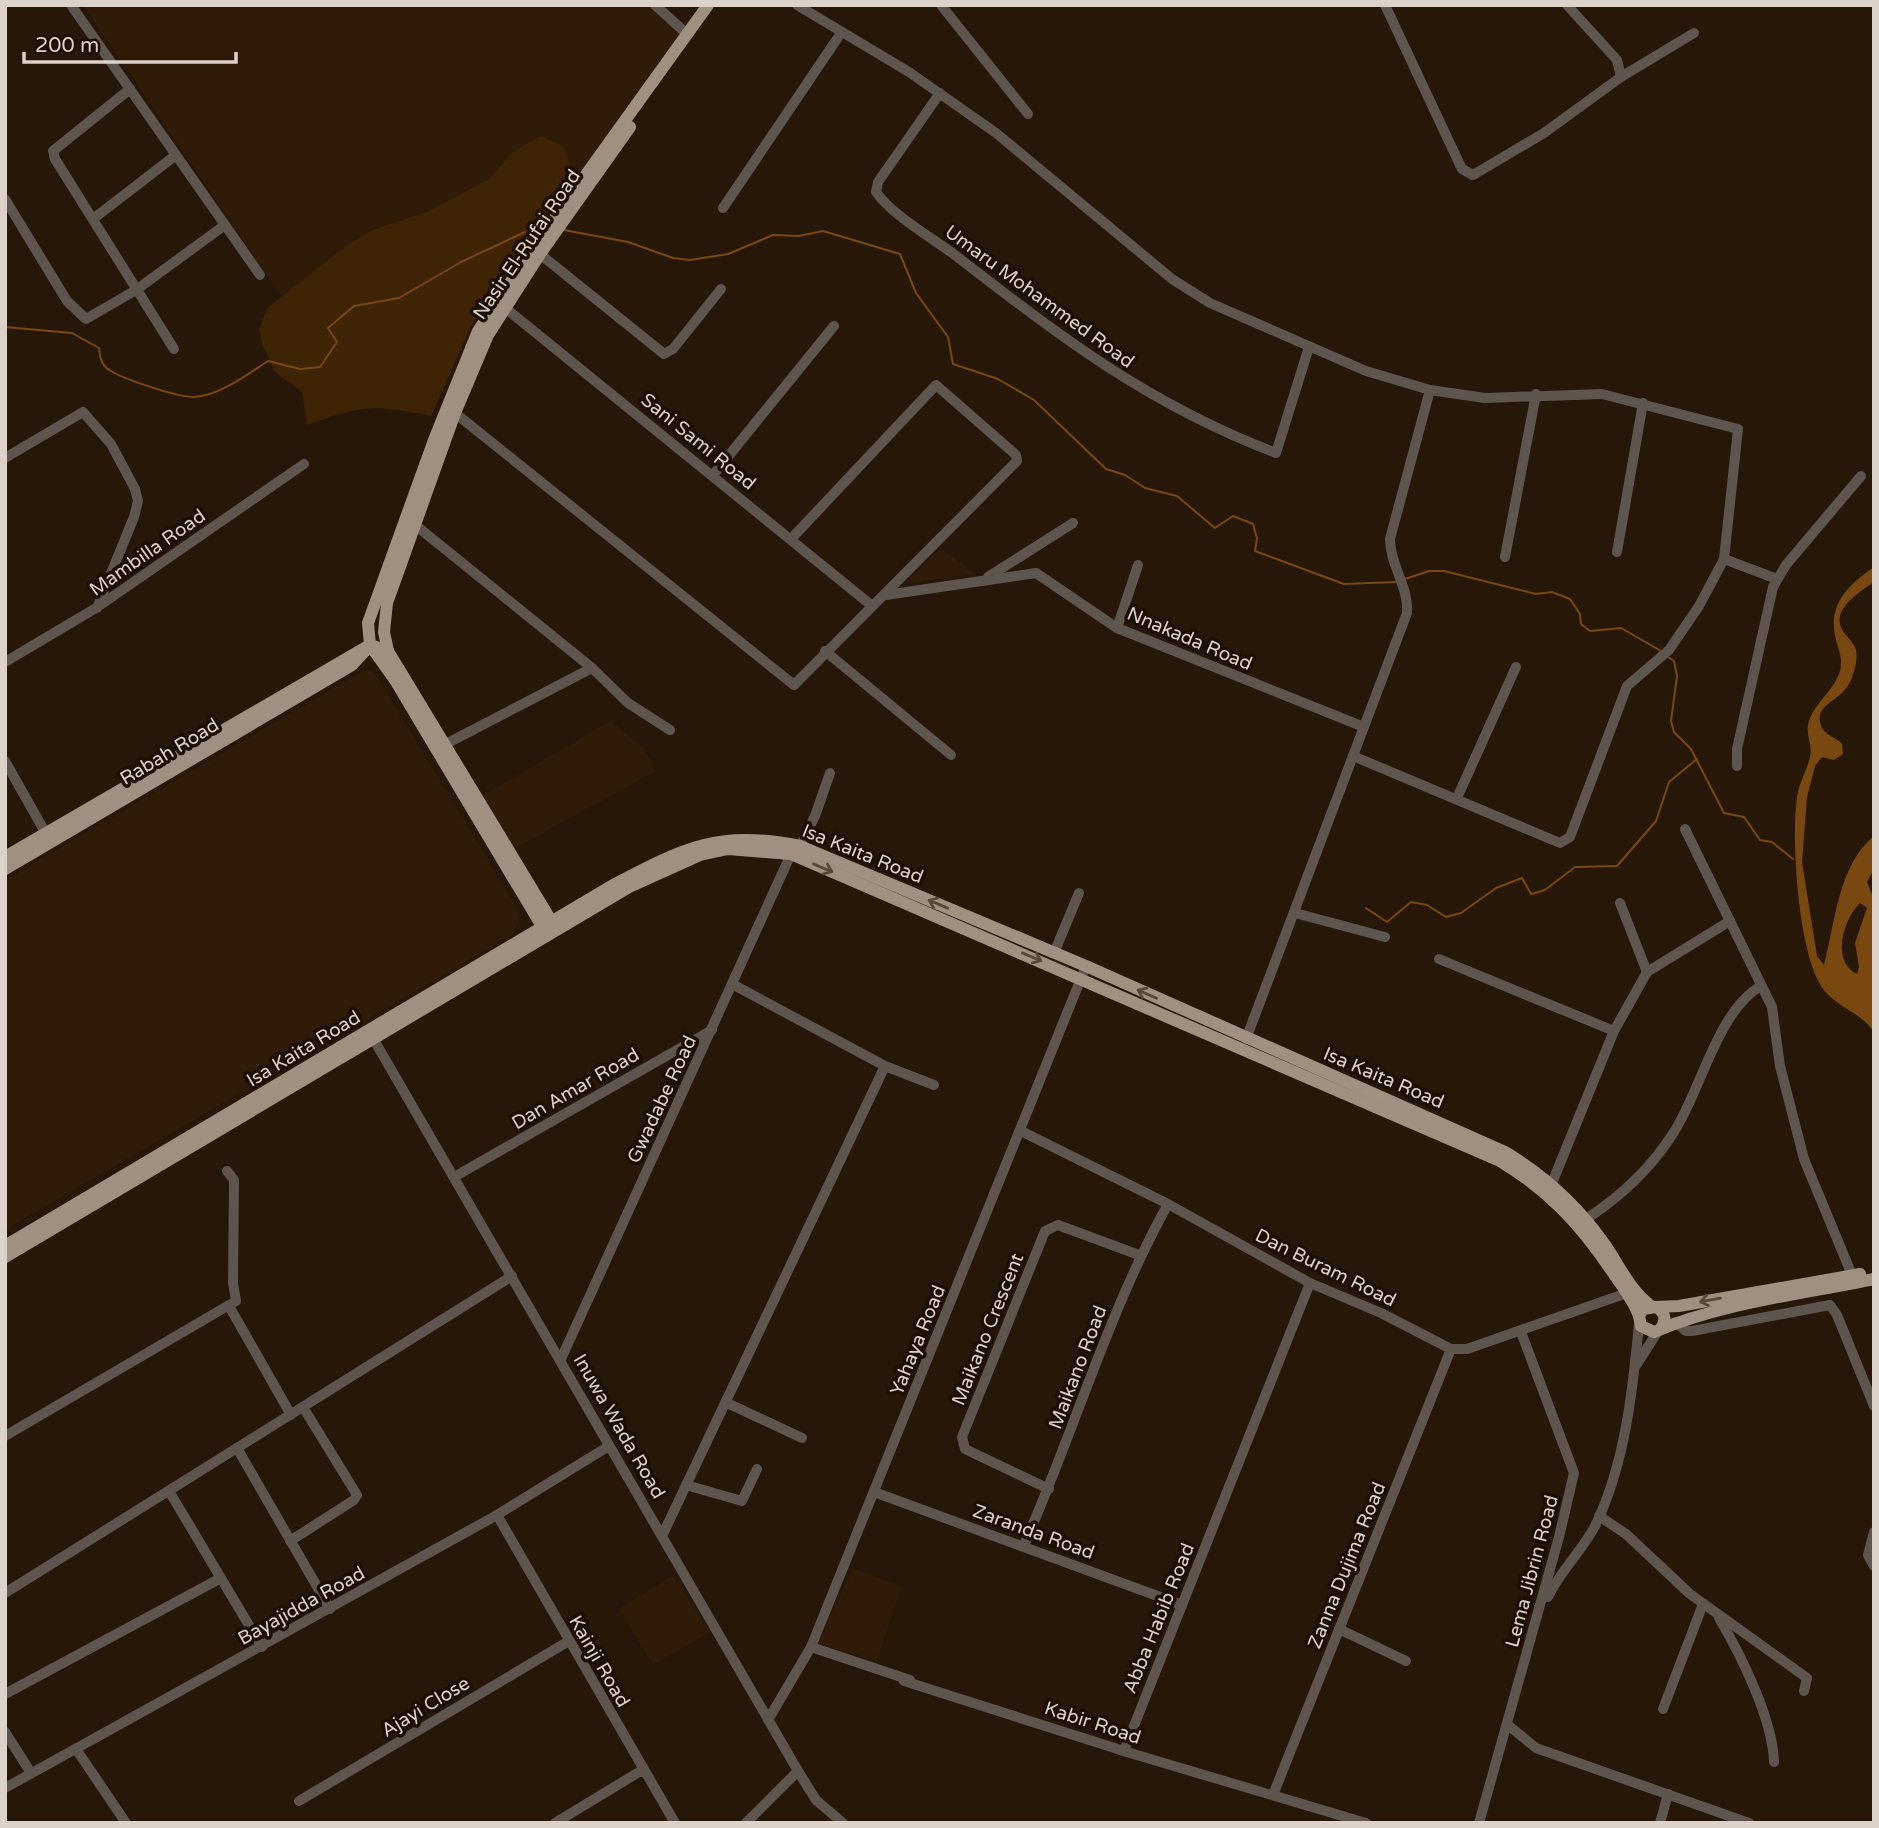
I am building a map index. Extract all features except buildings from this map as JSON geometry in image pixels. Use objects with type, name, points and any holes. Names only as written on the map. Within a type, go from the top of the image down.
[{"type":"main road","name":"Nasir El-Rufai Road","points":[[350,661],[370,645],[385,620],[387,603],[455,413],[475,362],[504,307],[584,184],[708,5]]},
{"type":"main road","name":"Nasir El-Rufai Road","points":[[370,645],[368,623],[434,440],[478,331],[497,300],[717,5]]},
{"type":"main road","points":[[385,620],[388,651],[440,747],[550,929]]},
{"type":"main road","points":[[368,623],[350,661],[367,661],[386,666]]},
{"type":"main road","points":[[370,645],[388,651]]},
{"type":"main road","points":[[370,645],[440,747]]},
{"type":"main road","name":"Rabah Road","points":[[5,870],[49,838],[350,661]]},
{"type":"main road","name":"Rabah Road","points":[[5,857],[49,838]]},
{"type":"main road","name":"Isa Kaita Road","points":[[5,1246],[518,942],[550,929],[566,914],[626,878],[697,844],[727,839],[769,839],[1054,953],[1083,972],[1246,1038],[1458,1136],[1544,1190],[1578,1224],[1627,1293],[1639,1320]]},
{"type":"main road","name":"Isa Kaita Road","points":[[5,1257],[374,1040],[550,929],[629,887],[700,855],[728,849],[796,850],[1458,1136],[1505,1152],[1552,1183],[1586,1219],[1632,1289],[1653,1307]]},
{"type":"main road","points":[[535,905],[551,912],[566,914]]},
{"type":"main road","points":[[518,942],[535,905]]},
{"type":"main road","points":[[1874,1271],[1679,1306],[1643,1309],[1639,1320],[1646,1331],[1659,1330],[1675,1322],[1874,1279]]},
{"type":"main road","points":[[1653,1307],[1664,1316],[1659,1330]]},
{"type":"street","points":[[71,5],[260,275]]},
{"type":"street","points":[[655,5],[687,34]]},
{"type":"street","points":[[797,5],[940,93],[996,133],[1172,279],[1210,303],[1366,371],[1430,390],[1485,398],[1536,394],[1602,394],[1643,402],[1738,429],[1724,559],[1699,607],[1669,650],[1634,679],[1623,692],[1570,836],[1564,842],[1560,843],[1353,756]]},
{"type":"street","points":[[941,5],[1028,114]]},
{"type":"street","points":[[1385,5],[1462,169],[1468,174],[1478,174],[1544,133],[1621,77],[1694,33]]},
{"type":"street","points":[[1567,5],[1617,60],[1621,77]]},
{"type":"street","points":[[723,208],[841,33]]},
{"type":"street","points":[[130,89],[53,151],[55,159],[174,349]]},
{"type":"street","name":"Umaru Mohammed Road","points":[[940,93],[878,182],[876,192],[1061,337],[1130,383],[1203,424],[1276,453],[1309,347]]},
{"type":"street","points":[[93,219],[176,155]]},
{"type":"street","points":[[5,199],[67,301],[86,319],[136,290],[225,225]]},
{"type":"street","points":[[540,254],[664,354],[673,349],[720,289]]},
{"type":"street","name":"Sani Sami Road","points":[[504,307],[871,605]]},
{"type":"street","points":[[713,475],[834,326]]},
{"type":"street","points":[[455,413],[789,684],[797,684],[825,651],[871,605],[886,595],[1017,461],[1014,450],[936,385],[791,539]]},
{"type":"street","points":[[1246,1038],[1407,613],[1408,599],[1399,577],[1390,539],[1430,390]]},
{"type":"street","points":[[1505,557],[1536,394]]},
{"type":"street","points":[[1617,552],[1643,402]]},
{"type":"street","points":[[5,458],[83,412],[111,444],[135,489],[138,501],[134,517],[96,608]]},
{"type":"street","name":"Mambilla Road","points":[[5,662],[96,608],[304,464]]},
{"type":"street","points":[[1737,766],[1737,749],[1777,579],[1861,476]]},
{"type":"street","points":[[982,581],[1073,523]]},
{"type":"street","points":[[414,524],[592,668],[628,703],[670,730]]},
{"type":"street","points":[[1724,559],[1777,579]]},
{"type":"street","points":[[1117,628],[1138,565]]},
{"type":"street","name":"Nnakada Road","points":[[886,595],[1036,573],[1117,628],[1364,727]]},
{"type":"street","points":[[825,651],[951,755]]},
{"type":"street","points":[[1457,798],[1516,667]]},
{"type":"street","points":[[440,747],[592,668]]},
{"type":"street","points":[[5,761],[49,838]]},
{"type":"street","name":"Gwadabe Road","points":[[561,1359],[732,984],[815,816],[830,774]]},
{"type":"street","points":[[1685,829],[1776,1022],[1780,1066],[1804,1159],[1852,1275]]},
{"type":"street","points":[[1054,953],[1079,893]]},
{"type":"street","points":[[1620,903],[1647,972]]},
{"type":"street","points":[[1295,913],[1385,937]]},
{"type":"street","points":[[1552,1183],[1614,1031],[1647,972],[1730,921]]},
{"type":"street","points":[[1439,959],[1614,1031]]},
{"type":"street","name":"Yahaya Road","points":[[768,1720],[811,1647],[1083,972]]},
{"type":"street","points":[[732,984],[885,1066],[934,1085]]},
{"type":"street","points":[[1586,1219],[1612,1202],[1646,1168],[1673,1133],[1731,1014],[1750,992],[1761,986]]},
{"type":"street","name":"Dan Amar Road","points":[[454,1177],[712,1030]]},
{"type":"street","name":"Inuwa Wada Road","points":[[374,1040],[798,1771],[816,1800],[842,1823]]},
{"type":"street","points":[[662,1536],[885,1066]]},
{"type":"street","name":"Dan Buram Road","points":[[1021,1130],[1168,1204],[1310,1283],[1381,1313],[1451,1349]]},
{"type":"street","points":[[5,1436],[236,1301],[233,1283],[234,1180],[227,1171]]},
{"type":"street","name":"Maikano Road","points":[[1024,1545],[1049,1489],[1139,1255],[1168,1204]]},
{"type":"street","name":"Maikano Crescent","points":[[1049,1489],[965,1449],[962,1437],[1045,1231],[1058,1225],[1139,1255]]},
{"type":"street","points":[[5,1593],[512,1276]]},
{"type":"street","name":"Abba Habib Road","points":[[1124,1751],[1310,1283]]},
{"type":"street","points":[[1451,1349],[1467,1349],[1521,1332],[1627,1293]]},
{"type":"street","points":[[1675,1322],[1686,1331],[1692,1331],[1830,1304],[1838,1315],[1874,1406]]},
{"type":"street","points":[[229,1306],[291,1415]]},
{"type":"street","points":[[1529,1646],[1552,1588],[1584,1542],[1606,1503],[1635,1367],[1639,1320]]},
{"type":"street","points":[[1635,1367],[1659,1330]]},
{"type":"street","name":"Lema Jibrin Road","points":[[1479,1823],[1508,1725],[1574,1473],[1521,1332]]},
{"type":"street","name":"Zanna Dujima Road","points":[[1273,1795],[1451,1349]]},
{"type":"street","points":[[727,1403],[802,1438]]},
{"type":"street","points":[[290,1541],[354,1500],[357,1495],[303,1407]]},
{"type":"street","name":"Bayajidda Road","points":[[5,1788],[497,1515],[609,1446]]},
{"type":"street","points":[[237,1448],[330,1609]]},
{"type":"street","points":[[686,1485],[742,1502],[757,1469]]},
{"type":"street","points":[[169,1491],[262,1647]]},
{"type":"street","name":"Zaranda Road","points":[[874,1492],[1182,1605]]},
{"type":"street","name":"Kainji Road","points":[[497,1515],[675,1823]]},
{"type":"street","points":[[1600,1516],[1626,1534],[1717,1615],[1807,1678],[1804,1690]]},
{"type":"street","points":[[1874,1532],[1868,1555],[1874,1566]]},
{"type":"street","points":[[1559,1537],[1569,1544],[1584,1542]]},
{"type":"street","points":[[5,1694],[220,1578]]},
{"type":"street","points":[[1663,1709],[1703,1604]]},
{"type":"street","points":[[1717,1615],[1735,1645],[1770,1726],[1774,1762]]},
{"type":"street","points":[[1339,1629],[1405,1661]]},
{"type":"street","name":"Ajayi Close","points":[[299,1801],[569,1641]]},
{"type":"street","name":"Kabir Road","points":[[811,1647],[1124,1751],[1367,1823]]},
{"type":"street","points":[[904,1681],[1124,1751]]},
{"type":"street","points":[[1508,1725],[1536,1748],[1749,1823]]},
{"type":"street","points":[[5,1732],[31,1773]]},
{"type":"street","points":[[76,1749],[126,1823]]},
{"type":"street","points":[[746,1823],[798,1771]]},
{"type":"street","points":[[555,1823],[639,1772],[644,1772]]},
{"type":"street","points":[[1660,1823],[1668,1794]]},
{"type":"shaded area","points":[[83,5],[652,5],[683,33],[546,222],[508,237],[309,337]]},
{"type":"shaded area","points":[[540,136],[562,145],[572,167],[568,181],[513,269],[472,324],[431,416],[368,408],[342,413],[307,425],[302,392],[275,372],[262,343],[259,329],[267,308],[347,245],[372,230],[429,211],[489,179],[513,152]]},
{"type":"shaded area","points":[[941,548],[976,574],[904,584]]},
{"type":"shaded area","points":[[1874,567],[1874,582],[1850,601],[1841,613],[1842,630],[1856,650],[1854,671],[1848,685],[1822,710],[1820,722],[1826,733],[1842,744],[1843,754],[1834,760],[1822,757],[1815,766],[1807,797],[1802,862],[1817,956],[1824,965],[1845,879],[1862,848],[1874,836],[1874,869],[1867,882],[1874,900],[1874,1032],[1861,1018],[1825,992],[1812,967],[1801,920],[1795,816],[1799,787],[1811,753],[1808,733],[1810,718],[1833,685],[1841,667],[1834,616],[1848,589]],"holes":[[[1860,903],[1867,908],[1855,943],[1859,967],[1857,974],[1844,960],[1842,940],[1854,910]]]},
{"type":"shaded area","points":[[363,671],[374,671],[521,915],[514,934],[5,1230],[5,880]]},
{"type":"shaded area","points":[[610,721],[644,748],[656,771],[512,850],[482,796]]},
{"type":"shaded area","points":[[853,1568],[901,1587],[877,1661],[818,1644]]},
{"type":"shaded area","points":[[673,1575],[710,1632],[653,1665],[619,1609]]},
{"type":"waterway","points":[[564,230],[628,242],[673,258],[690,260],[728,254],[773,235],[799,236],[823,231],[900,254],[916,293],[948,337],[953,364],[998,379],[1034,400],[1106,469],[1125,475],[1145,488],[1177,496],[1215,528],[1233,516],[1253,524],[1257,538],[1255,551],[1344,584],[1397,582]]},
{"type":"waterway","points":[[5,327],[72,333],[99,348],[103,364],[118,375],[176,394],[204,396],[233,384],[268,361],[300,369],[320,367],[337,342],[328,328],[354,306],[399,298],[461,262],[525,232]]},
{"type":"waterway","points":[[1405,579],[1429,571],[1444,571],[1536,594],[1552,592],[1570,599],[1580,614],[1581,624],[1590,631],[1621,628],[1661,651]]},
{"type":"waterway","points":[[1668,657],[1674,661],[1677,676],[1671,721],[1674,732],[1691,749],[1724,813],[1744,817],[1760,840],[1772,842],[1793,859]]},
{"type":"waterway","points":[[1366,908],[1387,922],[1411,902],[1427,905],[1446,917],[1461,913],[1496,888],[1522,878],[1531,894],[1545,890],[1575,867],[1617,866],[1656,821],[1669,782],[1697,759]]}]
